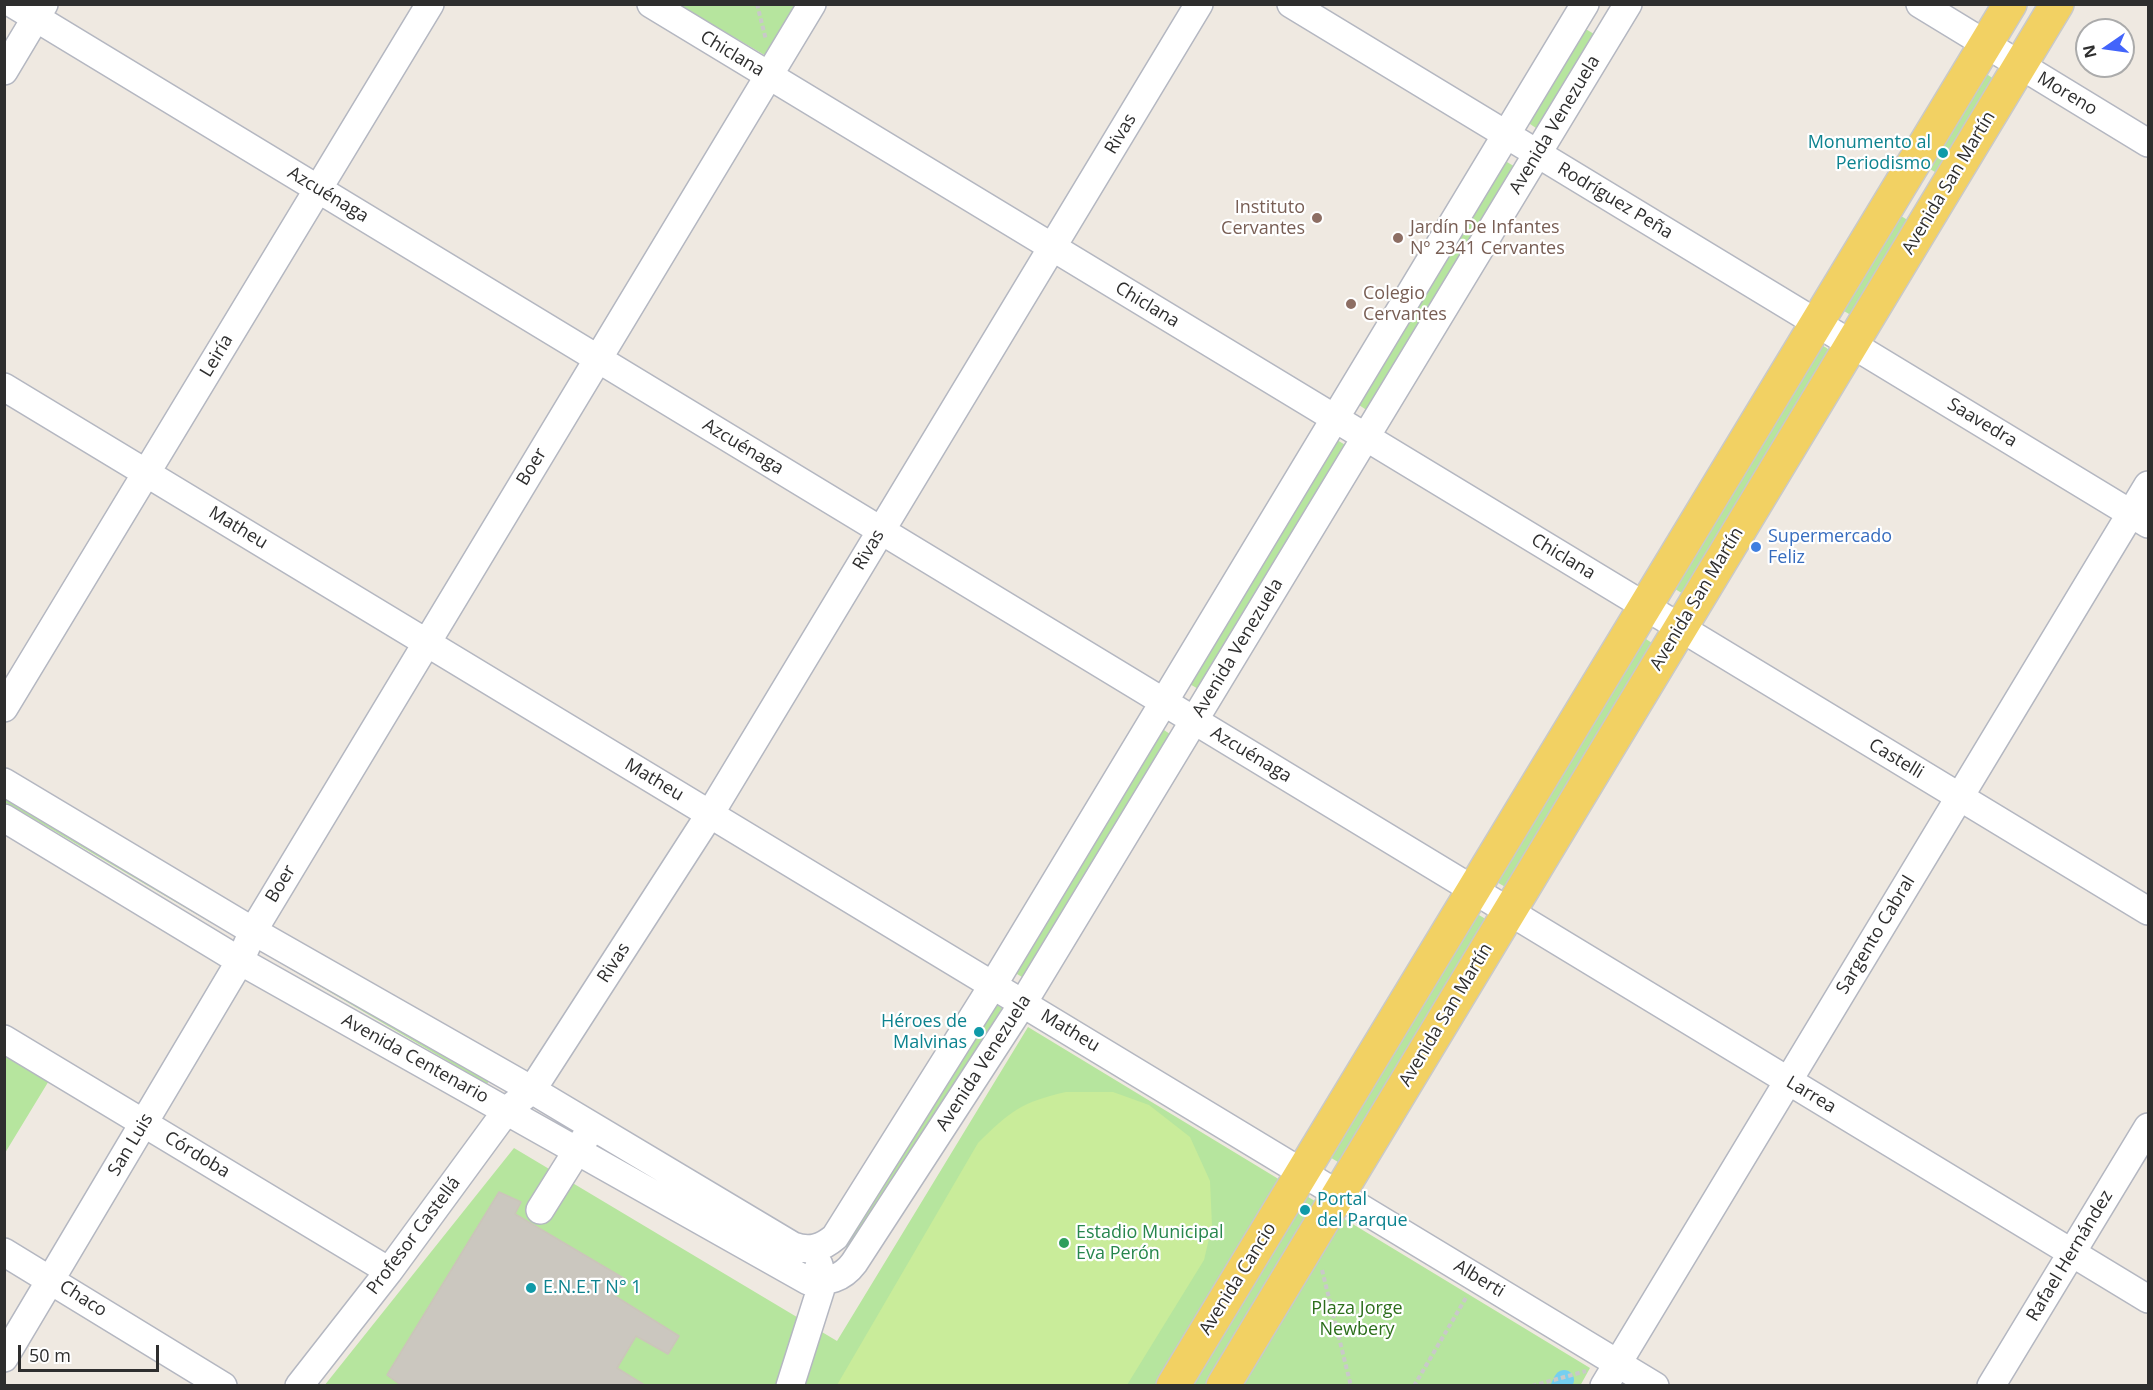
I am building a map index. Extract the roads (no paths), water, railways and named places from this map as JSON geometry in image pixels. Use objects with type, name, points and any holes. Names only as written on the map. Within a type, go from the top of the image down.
[{"type":"main road","points":[[1304,1173],[1815,322],[2010,4]]},
{"type":"main road","name":"Avenida San Martín","points":[[1338,1194],[2056,4]]},
{"type":"main road","name":"Avenida Cancio","points":[[1173,1386],[1304,1173]]},
{"type":"main road","points":[[1222,1386],[1338,1194]]},
{"type":"street","name":"Azcuénaga","points":[[13,4],[40,11],[318,189],[1473,890]]},
{"type":"street","name":"Leiría","points":[[4,708],[430,4]]},
{"type":"street","name":"Chiclana","points":[[651,4],[1644,606]]},
{"type":"street","name":"Boer","points":[[253,931],[812,4]]},
{"type":"street","name":"Rivas","points":[[519,1100],[710,814],[1199,4]]},
{"type":"street","name":"Rodríguez Peña","points":[[1291,4],[1815,322]]},
{"type":"street","name":"Avenida Venezuela","points":[[816,1249],[826,1245],[835,1237],[993,985],[1585,4]]},
{"type":"street","name":"Avenida Venezuela","points":[[828,1281],[848,1271],[854,1263],[1023,1003],[1628,4]]},
{"type":"street","name":"Moreno","points":[[1920,4],[2148,143]]},
{"type":"street","points":[[4,70],[40,11]]},
{"type":"street","name":"Saavedra","points":[[1815,322],[2140,519]]},
{"type":"street","name":"Matheu","points":[[4,387],[1304,1173]]},
{"type":"street","name":"Sargento Cabral","points":[[1604,1386],[1960,797],[2140,519],[2148,485]]},
{"type":"street","name":"Castelli","points":[[1644,606],[2148,911]]},
{"type":"street","name":"Avenida Centenario","points":[[4,782],[253,931],[519,1100],[578,1150],[808,1281],[828,1281]]},
{"type":"street","name":"Avenida Centenario","points":[[4,818],[240,961],[519,1100],[593,1126],[793,1246],[804,1250],[816,1249]]},
{"type":"street","name":"Larrea","points":[[1473,890],[2148,1299]]},
{"type":"street","name":"San Luis","points":[[4,1358],[240,961],[253,931]]},
{"type":"street","name":"Córdoba","points":[[4,1039],[389,1271]]},
{"type":"street","name":"Profesor Castellá","points":[[299,1386],[519,1100]]},
{"type":"street","points":[[540,1210],[593,1126]]},
{"type":"street","name":"Rafael Hernández","points":[[1992,1386],[2148,1127]]},
{"type":"street","name":"Alberti","points":[[1304,1173],[1655,1386]]},
{"type":"street","points":[[790,1386],[828,1281],[816,1249]]},
{"type":"street","name":"Chaco","points":[[4,1252],[223,1386]]},
{"type":"waterway","points":[[1561,1386],[1564,1380]]},
{"type":"place","name":"Monumento al Periodismo","points":[[1943,153]]},
{"type":"place","name":"Instituto Cervantes","points":[[1317,218]]},
{"type":"place","name":"Jardín De Infantes Nº 2341 Cervantes","points":[[1398,238]]},
{"type":"place","name":"Colegio Cervantes","points":[[1351,304]]},
{"type":"place","name":"Supermercado Feliz","points":[[1756,547]]},
{"type":"place","name":"Héroes de Malvinas","points":[[979,1032]]},
{"type":"place","name":"Portal del Parque","points":[[1305,1210]]},
{"type":"place","name":"Estadio Municipal Eva Perón","points":[[1064,1243]]},
{"type":"place","name":"E.N.E.T N° 1","points":[[531,1288]]},
{"type":"park label","name":"Plaza Jorge Newbery","points":[[1357,1319]]}]
